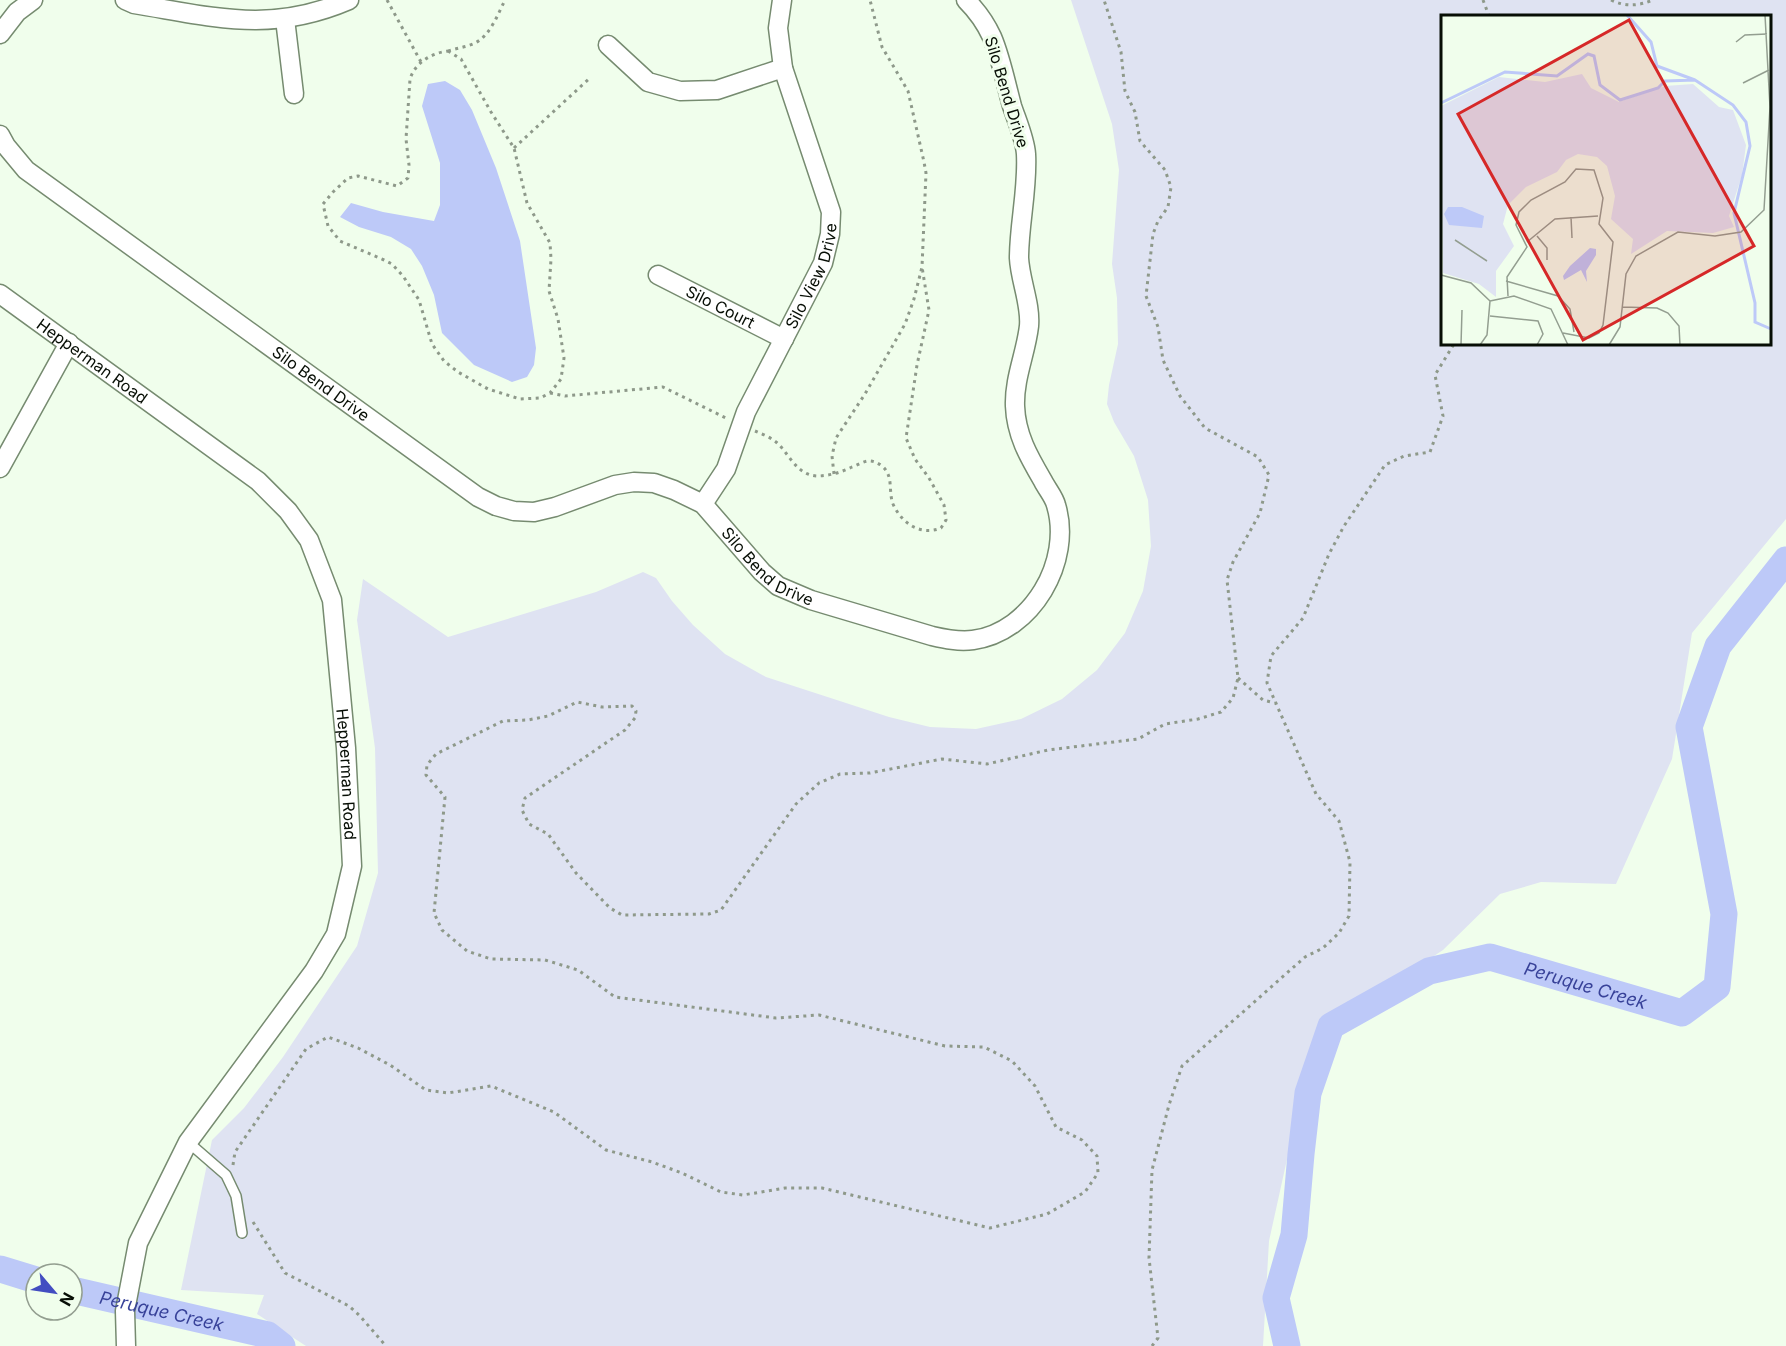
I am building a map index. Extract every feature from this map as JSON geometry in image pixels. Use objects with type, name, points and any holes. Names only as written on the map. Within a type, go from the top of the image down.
[{"type":"street","points":[[0,34],[17,12],[33,0]]},
{"type":"street","points":[[124,0],[134,4],[235,20],[285,19],[320,11],[349,0]]},
{"type":"street","name":"Silo View Drive","points":[[703,504],[726,469],[746,412],[823,263],[830,234],[831,212],[783,68],[778,28],[782,0]]},
{"type":"street","name":"Silo Bend Drive","points":[[0,135],[6,146],[27,170],[478,497],[496,506],[514,511],[534,512],[555,507],[615,485],[634,482],[654,483],[703,504],[762,572],[778,586],[811,600],[932,636],[952,640],[974,640],[996,632],[1018,619],[1032,604],[1044,588],[1053,569],[1059,549],[1060,529],[1056,504],[1027,454],[1020,437],[1015,405],[1019,366],[1029,324],[1019,259],[1026,152],[992,36],[974,7],[966,0]]},
{"type":"street","points":[[285,19],[294,94]]},
{"type":"street","points":[[608,45],[648,82],[680,91],[717,90],[783,68]]},
{"type":"street","name":"Silo Court","points":[[658,275],[784,339]]},
{"type":"street","name":"Hepperman Road","points":[[0,294],[258,481],[288,511],[309,540],[332,600],[346,748],[352,866],[345,903],[336,934],[314,971],[188,1142],[138,1242],[125,1311],[126,1346]]},
{"type":"street","points":[[0,468],[69,343]]},
{"type":"lane","points":[[188,1142],[226,1175],[236,1196],[242,1233]]},
{"type":"path","points":[[387,0],[421,62]]},
{"type":"path","points":[[448,51],[461,59],[514,148],[526,203],[548,237],[551,250],[549,291],[558,319],[564,358],[561,379],[550,393],[540,398],[519,399],[488,389],[458,372],[437,352],[427,330],[419,300],[403,276],[392,264],[340,241],[328,226],[323,210],[323,204],[348,178],[358,176],[397,186],[408,178],[409,165],[406,148],[408,86],[412,72],[421,62],[441,52],[477,42],[483,38],[505,0]]},
{"type":"path","points":[[751,429],[777,442],[796,465],[808,474],[816,476],[834,474],[867,461],[876,462],[886,470],[889,476],[893,504],[911,526],[929,532],[941,528],[946,520],[941,498],[915,459],[906,438],[917,365],[929,310],[922,267],[926,184],[924,162],[908,91],[882,47],[870,0]]},
{"type":"path","points":[[235,1172],[232,1163],[236,1152],[306,1049],[328,1037],[358,1048],[390,1065],[426,1090],[448,1093],[491,1086],[554,1113],[606,1150],[652,1162],[682,1173],[721,1192],[743,1195],[785,1188],[822,1188],[990,1228],[1047,1214],[1085,1192],[1098,1173],[1097,1155],[1082,1140],[1056,1127],[1035,1086],[1012,1061],[984,1047],[945,1046],[819,1015],[776,1018],[615,998],[578,970],[544,960],[491,959],[467,951],[441,930],[434,913],[445,797],[426,775],[427,765],[436,754],[503,721],[548,716],[577,702],[602,706],[632,706],[636,711],[635,718],[625,730],[525,798],[522,810],[529,824],[548,834],[576,873],[610,908],[622,915],[709,914],[721,910],[796,804],[819,783],[840,774],[870,773],[942,759],[987,764],[1048,750],[1138,739],[1165,724],[1198,719],[1221,712],[1233,698],[1238,678],[1227,580],[1233,562],[1260,513],[1269,475],[1258,457],[1205,428],[1180,396],[1163,360],[1158,327],[1146,296],[1153,234],[1158,221],[1168,207],[1171,186],[1166,170],[1140,141],[1135,112],[1125,91],[1121,52],[1104,0]]},
{"type":"path","points":[[1482,0],[1489,15]]},
{"type":"path","points":[[1611,0],[1620,4],[1637,6],[1653,0]]},
{"type":"path","points":[[514,148],[591,77]]},
{"type":"path","points":[[834,474],[832,456],[836,438],[865,394],[905,324],[922,267]]},
{"type":"path","points":[[1152,1346],[1158,1338],[1149,1258],[1152,1170],[1182,1066],[1305,957],[1323,948],[1339,933],[1349,916],[1350,862],[1339,821],[1316,794],[1267,683],[1271,656],[1303,618],[1329,554],[1344,526],[1384,465],[1404,456],[1430,452],[1443,416],[1435,375],[1453,345]]},
{"type":"path","points":[[550,393],[565,396],[663,387],[732,420]]},
{"type":"path","points":[[1238,678],[1263,700],[1276,704]]},
{"type":"path","points":[[252,1220],[285,1273],[349,1306],[386,1346]]},
{"type":"shaded area","points":[[1071,0],[1786,0],[1786,519],[1692,633],[1672,759],[1616,884],[1541,882],[1500,894],[1443,950],[1363,1003],[1324,1015],[1306,1073],[1269,1241],[1263,1346],[306,1346],[257,1314],[264,1295],[181,1290],[212,1140],[244,1108],[283,1057],[357,946],[378,873],[375,748],[357,620],[363,579],[448,637],[596,592],[643,572],[656,578],[693,625],[725,654],[766,677],[889,717],[930,727],[976,729],[1021,719],[1062,699],[1097,670],[1125,633],[1143,591],[1151,546],[1148,500],[1134,456],[1114,422],[1107,404],[1118,344],[1117,298],[1112,264],[1119,170],[1112,124]]},
{"type":"water","points":[[445,81],[460,90],[472,110],[496,168],[520,241],[536,348],[534,365],[527,377],[512,382],[474,365],[442,333],[434,295],[422,266],[411,249],[391,237],[359,227],[340,217],[351,203],[383,212],[434,221],[440,205],[440,163],[422,106],[428,84]]},
{"type":"waterway","name":"Peruque Creek","points":[[1287,1346],[1276,1298],[1294,1235],[1308,1093],[1331,1026],[1429,971],[1490,957],[1682,1013],[1717,987],[1724,914],[1689,727],[1718,646],[1786,560]]},
{"type":"waterway","name":"Peruque Creek","points":[[0,1269],[24,1276]]},
{"type":"waterway","name":"Peruque Creek","points":[[84,1293],[268,1335],[282,1346]]}]
